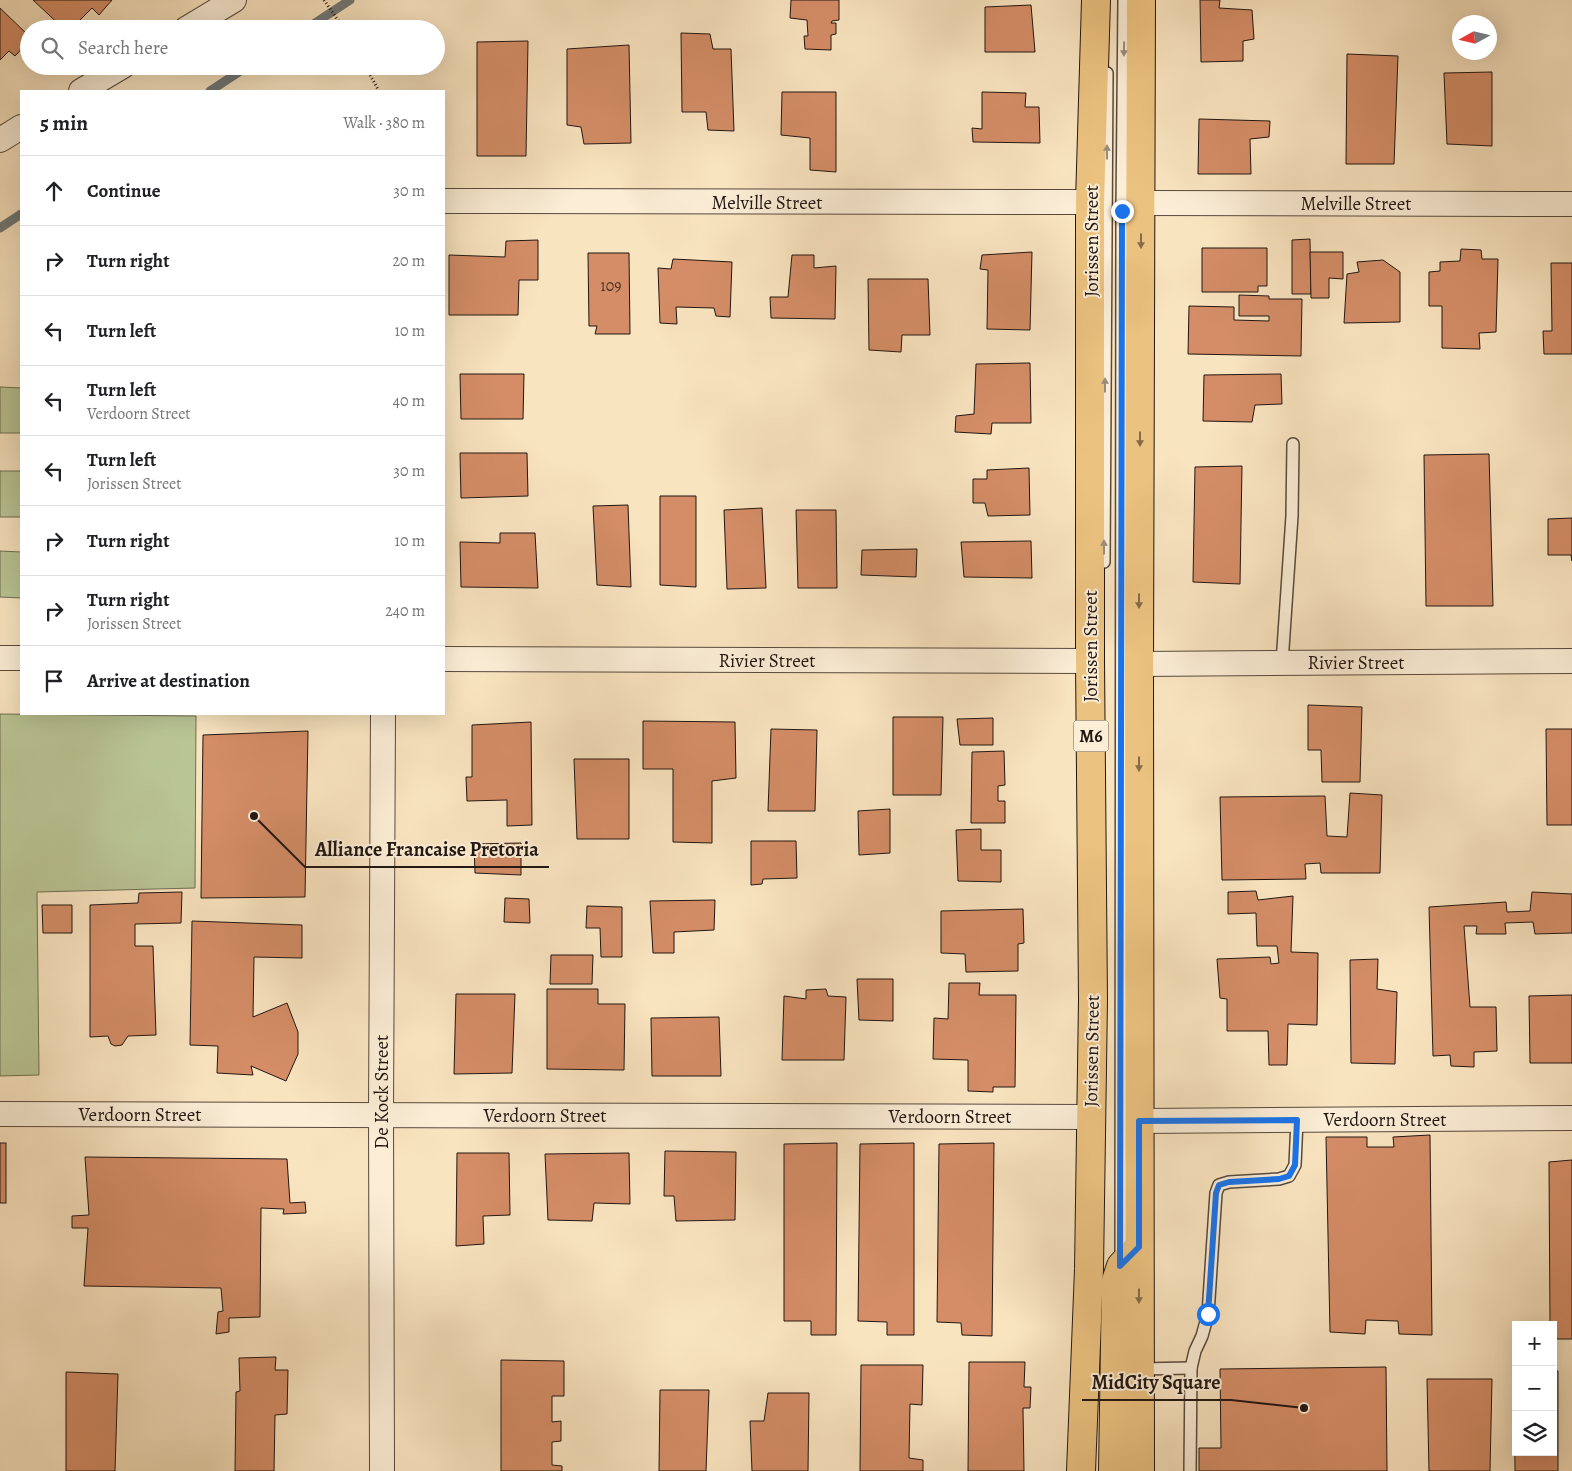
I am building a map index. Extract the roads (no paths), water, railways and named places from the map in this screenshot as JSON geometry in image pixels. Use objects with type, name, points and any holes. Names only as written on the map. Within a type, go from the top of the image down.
[{"type":"main road","name":"Jorissen Street","points":[[1081,1471],[1089,1269],[1093,1000],[1090,661],[1090,202],[1096,0]]},
{"type":"main road","points":[[1140,1471],[1139,664],[1141,0]]},
{"type":"main road","points":[[1113,1471],[1116,1281],[1120,1266],[1139,1247]]},
{"type":"street","points":[[201,20],[234,0]]},
{"type":"street","points":[[84,90],[108,75]]},
{"type":"street","points":[[0,140],[20,128]]},
{"type":"street","name":"Melville Street","points":[[445,202],[1090,202]]},
{"type":"street","name":"Melville Street","points":[[1141,203],[1572,204]]},
{"type":"street","points":[[0,658],[20,658]]},
{"type":"street","name":"Rivier Street","points":[[445,659],[1090,661]]},
{"type":"street","name":"Rivier Street","points":[[1139,664],[1572,661]]},
{"type":"street","name":"De Kock Street","points":[[382,1471],[381,1114],[384,715]]},
{"type":"street","name":"Verdoorn Street","points":[[0,1114],[1090,1117]]},
{"type":"street","name":"Verdoorn Street","points":[[1139,1121],[1572,1118]]},
{"type":"lane","name":"Jorissen Street","points":[[1123,1471],[1120,1266],[1124,0]]},
{"type":"lane","name":"Jorissen Street","points":[[1104,573],[1107,58]]},
{"type":"lane","points":[[1282,663],[1292,516],[1293,444]]},
{"type":"lane","name":"Jorissen Street","points":[[1103,849],[1103,1076]]},
{"type":"lane","points":[[1190,1471],[1191,1368],[1208,1314],[1216,1193],[1219,1185],[1229,1182],[1279,1179],[1289,1176],[1295,1165],[1297,1120]]},
{"type":"lane","points":[[1091,1471],[1102,1192]]},
{"type":"lane","points":[[1139,1369],[1191,1368]]},
{"type":"waterway","points":[[320,20],[350,0]]},
{"type":"waterway","points":[[212,90],[234,75]]},
{"type":"waterway","points":[[0,228],[20,215]]},
{"type":"place","name":"Alliance Francaise Pretoria","points":[[254,816]]},
{"type":"place","name":"MidCity Square","points":[[1304,1408]]}]
